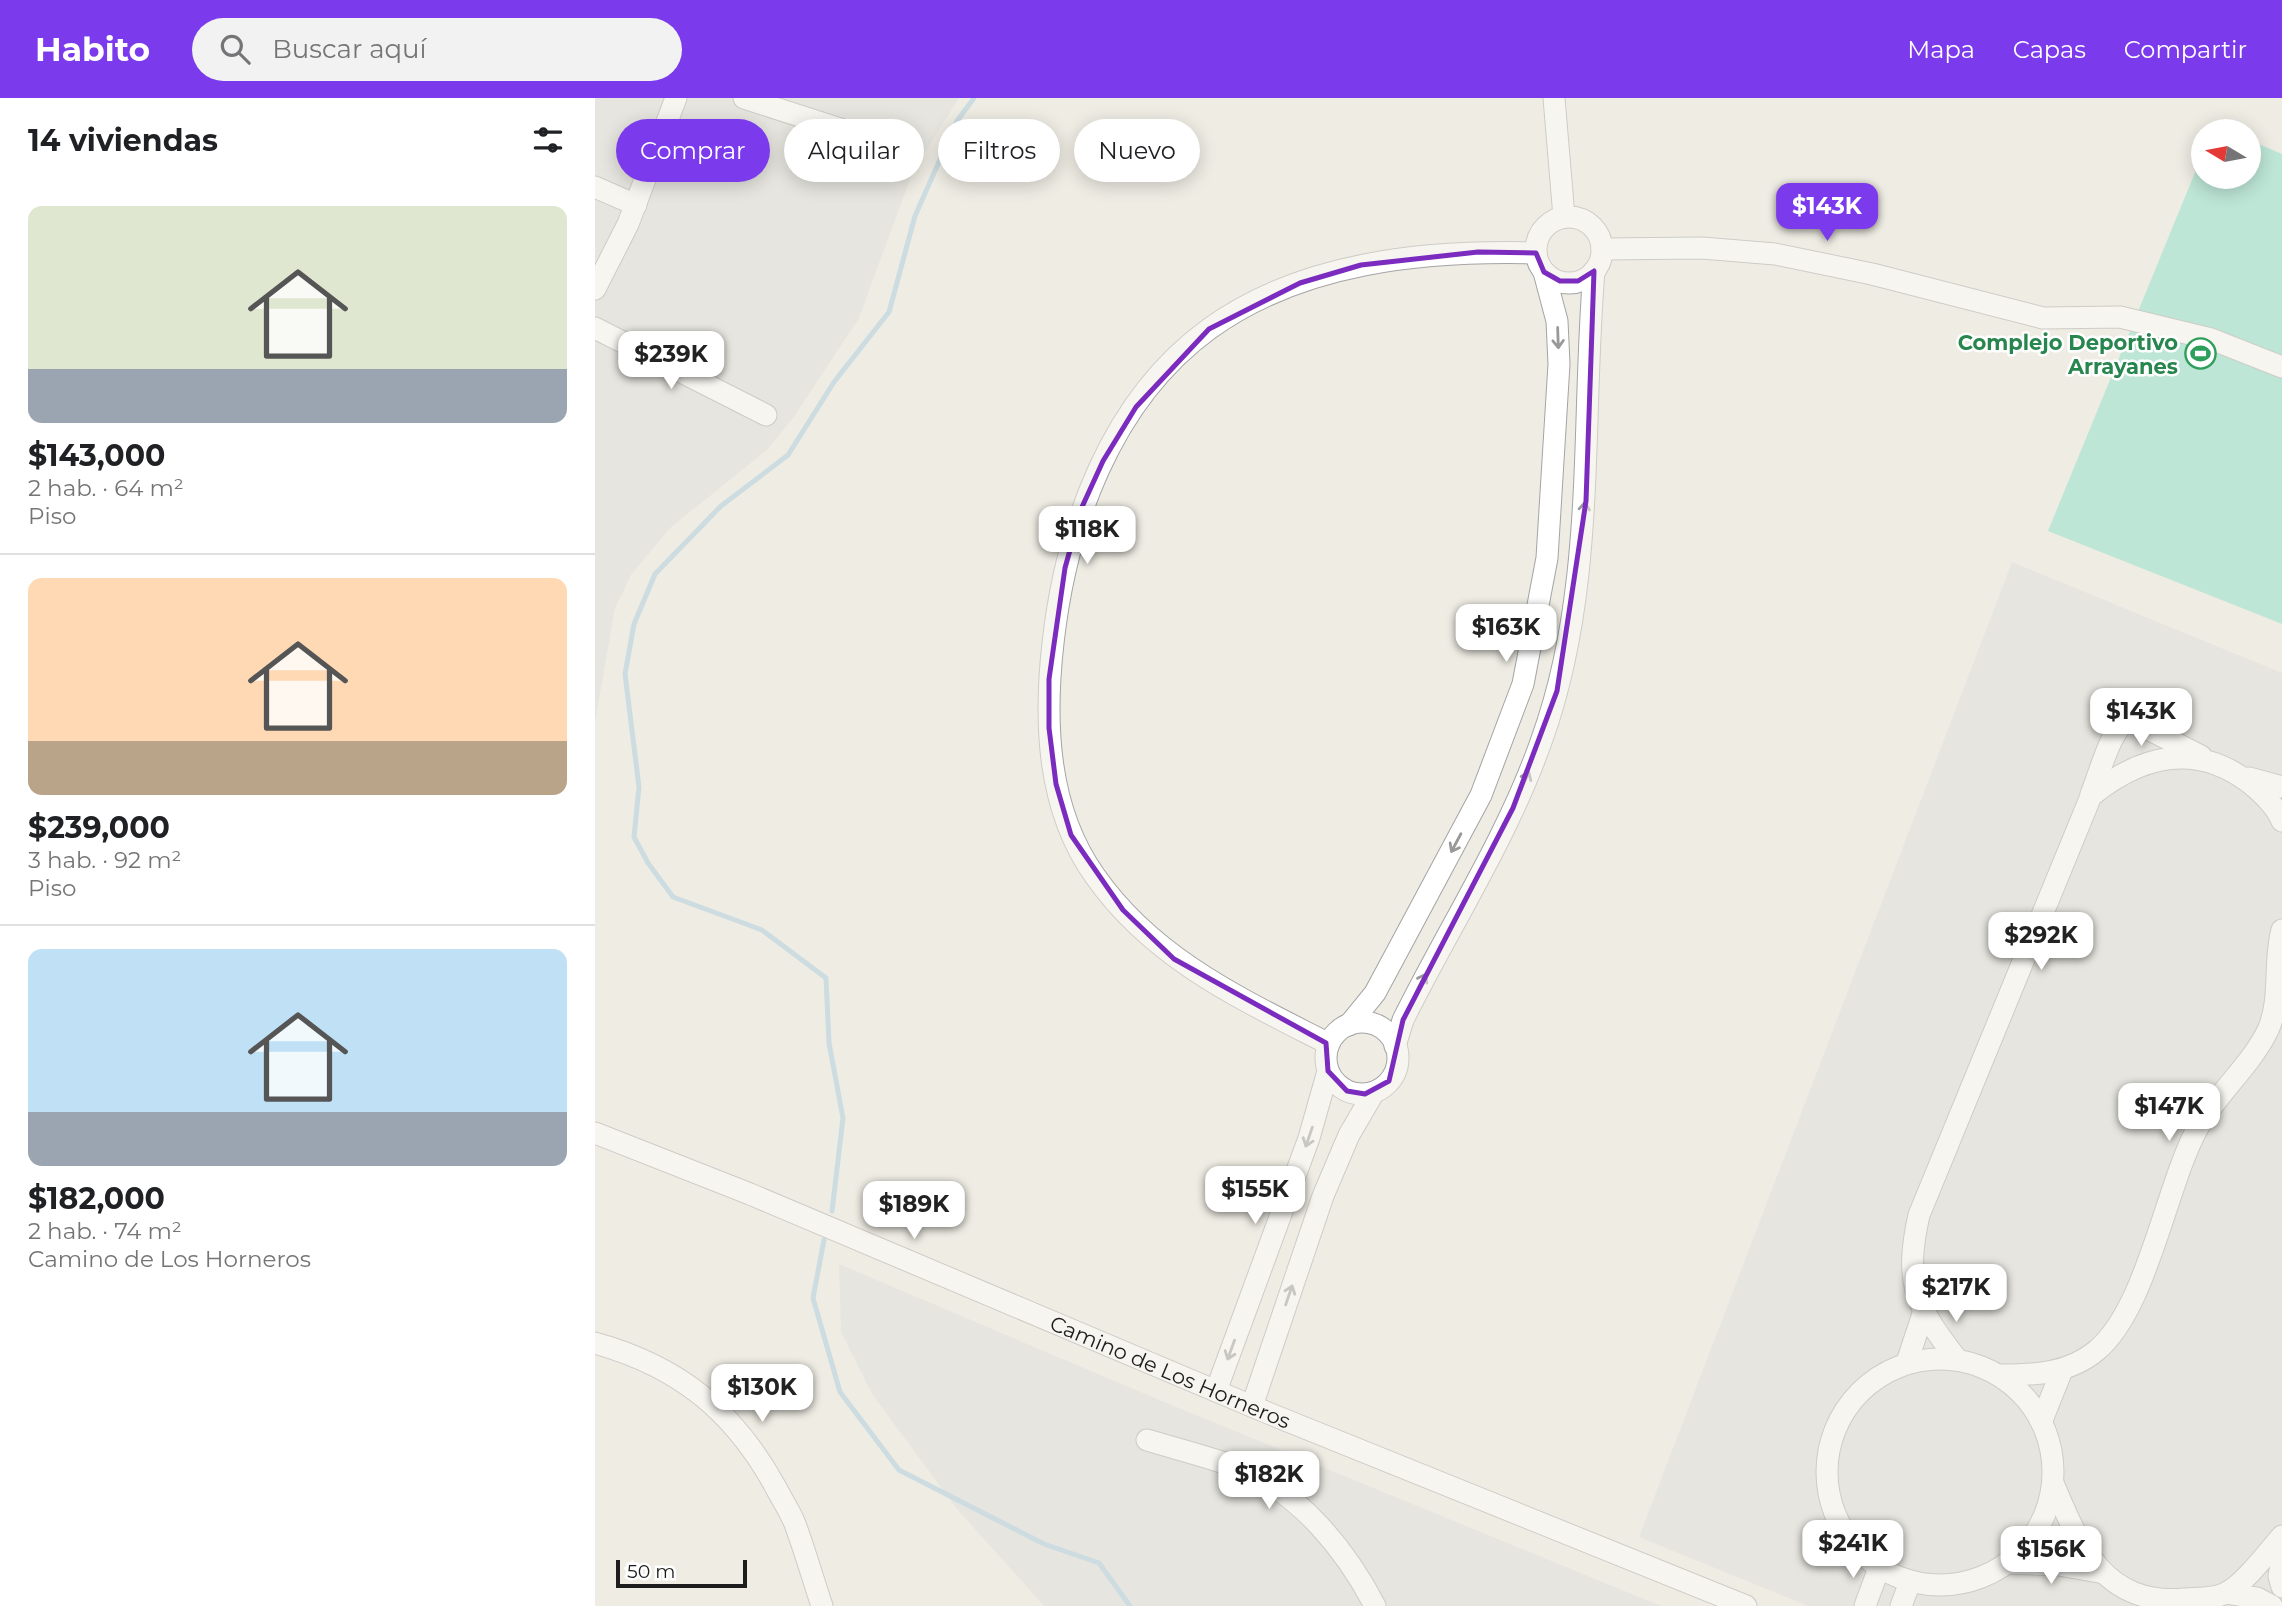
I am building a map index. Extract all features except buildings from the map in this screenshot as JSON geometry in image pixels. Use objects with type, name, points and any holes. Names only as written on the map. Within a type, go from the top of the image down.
[{"type":"street","points":[[595,289],[636,205],[676,98]]},
{"type":"street","points":[[744,98],[809,119]]},
{"type":"street","points":[[1554,98],[1564,217]]},
{"type":"street","points":[[595,187],[636,205]]},
{"type":"street","points":[[1216,1391],[1309,1138],[1328,1071],[1326,1053],[1329,1044],[1334,1036],[1349,1025],[1375,993],[1481,795],[1523,684],[1547,558],[1559,364],[1557,321],[1540,262],[1540,234],[1554,220],[1575,217],[1594,228],[1602,249],[1594,271],[1586,501],[1579,562],[1557,691],[1542,740],[1513,808],[1403,1020],[1395,1046],[1397,1064],[1394,1073],[1383,1087],[1374,1092],[1356,1094],[1347,1091],[1328,1071]]},
{"type":"street","points":[[1602,249],[1702,248],[1775,254],[1872,274],[2043,318],[2120,317],[2211,339],[2282,367]]},
{"type":"street","points":[[1329,1044],[1174,959],[1122,911],[1094,875],[1071,835],[1056,784],[1049,728],[1049,679],[1065,568],[1082,507],[1103,461],[1136,407],[1171,363],[1209,329],[1258,301],[1300,283],[1361,265],[1478,251],[1540,262],[1560,282],[1569,283],[1587,278],[1594,271]]},
{"type":"street","points":[[595,328],[765,415]]},
{"type":"street","points":[[1547,558],[1579,562]]},
{"type":"street","points":[[1956,1358],[1923,1314],[1912,1282],[1912,1246],[1919,1215],[2121,726],[2128,722],[2139,724],[2240,775],[2282,787]]},
{"type":"street","points":[[2091,796],[2115,776],[2150,762],[2182,756],[2214,762]]},
{"type":"street","points":[[2240,775],[2265,795],[2282,821]]},
{"type":"street","points":[[1481,795],[1513,808]]},
{"type":"street","points":[[2000,1375],[2035,1375],[2062,1370],[2096,1351],[2125,1317],[2197,1130],[2226,1087],[2248,1063],[2269,1028],[2277,998],[2282,930]]},
{"type":"street","points":[[1349,1025],[1358,1023],[1376,1026],[1384,1030],[1395,1046]]},
{"type":"street","points":[[1252,1406],[1323,1196],[1349,1135],[1374,1092]]},
{"type":"street","name":"Camino de Los Horneros","points":[[595,1133],[750,1194],[1252,1406],[1746,1606]]},
{"type":"street","points":[[1907,1362],[1923,1314]]},
{"type":"street","points":[[595,1343],[636,1354],[666,1369],[693,1387],[745,1436],[794,1522],[822,1606]]},
{"type":"street","points":[[1931,1357],[1956,1358],[2000,1375],[2024,1394],[2042,1420],[2052,1451],[2053,1483],[2046,1513],[2030,1541],[2008,1563],[1986,1576],[1962,1584],[1936,1586],[1910,1582],[1879,1568],[1851,1544],[1833,1511],[1826,1475],[1831,1438],[1847,1405],[1874,1378],[1907,1362],[1931,1357]]},
{"type":"street","points":[[2042,1420],[2062,1370]]},
{"type":"street","points":[[1147,1440],[1241,1469],[1302,1506],[1360,1576],[1375,1606]]},
{"type":"street","points":[[2053,1483],[2081,1547],[2099,1572],[2121,1587],[2162,1602],[2226,1593],[2257,1598],[2272,1606]]},
{"type":"street","points":[[2226,1593],[2282,1536]]},
{"type":"street","points":[[2282,1559],[2279,1576],[2282,1587]]},
{"type":"street","points":[[2008,1563],[2059,1565],[2099,1572]]},
{"type":"street","points":[[1865,1606],[1879,1568]]},
{"type":"street","points":[[1901,1606],[1910,1582]]},
{"type":"highlighted area","points":[[1478,252],[1536,253],[1544,272],[1560,281],[1578,281],[1594,271],[1586,501],[1557,691],[1513,808],[1403,1020],[1389,1081],[1365,1094],[1347,1091],[1328,1071],[1326,1043],[1174,959],[1123,910],[1071,835],[1056,784],[1049,728],[1049,679],[1065,568],[1082,507],[1103,461],[1136,407],[1209,329],[1300,283],[1361,265]]},
{"type":"shaded area","points":[[595,98],[959,98],[946,119],[938,119],[938,131],[924,154],[924,119],[784,119],[784,182],[909,182],[859,318],[793,418],[766,451],[670,528],[631,575],[615,608],[595,722]]},
{"type":"shaded area","points":[[2012,562],[2282,673],[2282,1606],[1808,1606],[1639,1537]]},
{"type":"shaded area","points":[[839,1264],[1157,1399],[1661,1606],[1044,1606],[957,1509],[872,1394],[841,1332]]},
{"type":"green space","name":"Complejo Deportivo Arrayanes","points":[[2261,145],[2282,154],[2282,624],[2048,531],[2191,182],[2191,189],[2261,189]]},
{"type":"waterway","points":[[832,1211],[843,1118],[829,1043],[826,978],[762,930],[673,897],[648,863],[634,837],[639,787],[625,674],[634,624],[655,574],[721,506],[788,455],[834,382],[889,312],[915,216],[957,121],[974,98]]},
{"type":"waterway","points":[[824,1240],[813,1298],[840,1392],[899,1470],[1044,1544],[1099,1563],[1130,1606]]},
{"type":"place","name":"Complejo Deportivo Arrayanes","points":[[2201,354]]}]
